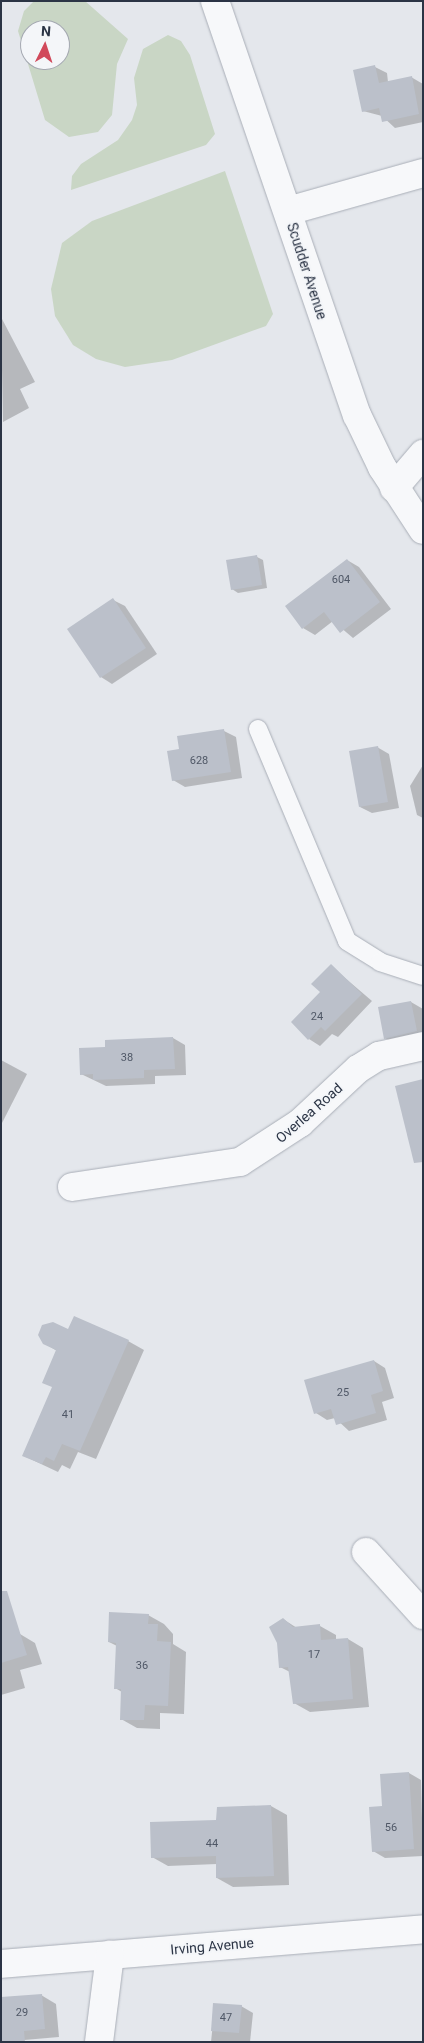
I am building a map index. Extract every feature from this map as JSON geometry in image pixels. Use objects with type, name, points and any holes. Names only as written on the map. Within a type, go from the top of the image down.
[{"type":"street","name":"Scudder Avenue","points":[[215,1],[358,415],[394,488],[423,530]]},
{"type":"street","points":[[288,212],[423,173]]},
{"type":"street","points":[[394,488],[423,454]]},
{"type":"street","name":"Overlea Road","points":[[72,1187],[240,1162],[300,1123],[358,1069],[379,1056],[423,1046]]},
{"type":"street","points":[[366,1552],[423,1615]]},
{"type":"street","name":"Irving Avenue","points":[[1,1964],[423,1928]]},
{"type":"street","points":[[99,2042],[110,1955]]},
{"type":"lane","points":[[258,729],[304,837],[334,918],[347,941],[380,962],[423,976]]},
{"type":"green space","points":[[34,1],[85,1],[128,39],[117,64],[112,115],[98,132],[69,137],[45,120],[30,70],[70,70],[70,20],[21,20],[24,11]]},
{"type":"green space","points":[[168,35],[181,41],[190,55],[215,134],[206,145],[71,190],[72,176],[81,164],[118,140],[132,120],[137,105],[134,78],[143,49]]},
{"type":"green space","points":[[225,171],[273,314],[266,326],[172,360],[125,367],[96,359],[73,345],[55,316],[51,289],[62,243],[92,221]]},
{"type":"building","points":[[375,65],[379,83],[412,76],[419,114],[382,122],[379,108],[362,112],[353,70]]},
{"type":"building","points":[[257,555],[262,585],[231,590],[226,560]]},
{"type":"building","points":[[347,559],[380,602],[340,633],[324,612],[302,629],[285,606]]},
{"type":"building","points":[[113,598],[146,648],[100,678],[67,629]]},
{"type":"building","points":[[224,729],[231,772],[172,781],[167,751],[179,749],[177,736]]},
{"type":"building","points":[[378,746],[388,802],[359,807],[349,751]]},
{"type":"building","points":[[331,964],[362,994],[325,1031],[321,1027],[308,1040],[291,1022],[320,992],[311,984]]},
{"type":"building","points":[[411,1001],[417,1031],[384,1039],[378,1007]]},
{"type":"building","points":[[173,1037],[175,1069],[144,1070],[144,1078],[93,1080],[93,1074],[80,1075],[79,1048],[105,1047],[105,1040]]},
{"type":"building","points":[[423,1079],[423,1162],[414,1163],[395,1086]]},
{"type":"building","points":[[74,1316],[129,1340],[80,1451],[62,1444],[54,1461],[46,1457],[42,1464],[22,1456],[52,1387],[42,1383],[56,1350],[43,1344],[38,1335],[42,1325],[53,1322],[68,1329]]},
{"type":"building","points":[[374,1360],[383,1391],[371,1395],[376,1413],[336,1425],[331,1409],[314,1414],[304,1380]]},
{"type":"building","points":[[1,1591],[7,1591],[27,1655],[1,1663]]},
{"type":"building","points":[[109,1612],[149,1614],[148,1624],[158,1624],[157,1641],[171,1642],[168,1706],[145,1705],[144,1720],[120,1720],[121,1689],[114,1689],[116,1643],[108,1642]]},
{"type":"building","points":[[283,1618],[293,1627],[320,1624],[321,1640],[348,1638],[353,1699],[293,1704],[288,1667],[279,1668],[277,1643],[269,1627]]},
{"type":"building","points":[[409,1772],[414,1849],[372,1852],[369,1807],[382,1806],[380,1774]]},
{"type":"building","points":[[271,1805],[274,1876],[216,1878],[216,1856],[151,1858],[150,1822],[216,1820],[217,1807]]},
{"type":"building","points":[[42,1994],[45,2029],[24,2031],[25,2042],[1,2042],[1,1997]]},
{"type":"building","points":[[213,2003],[242,2005],[239,2033],[211,2031]]}]
